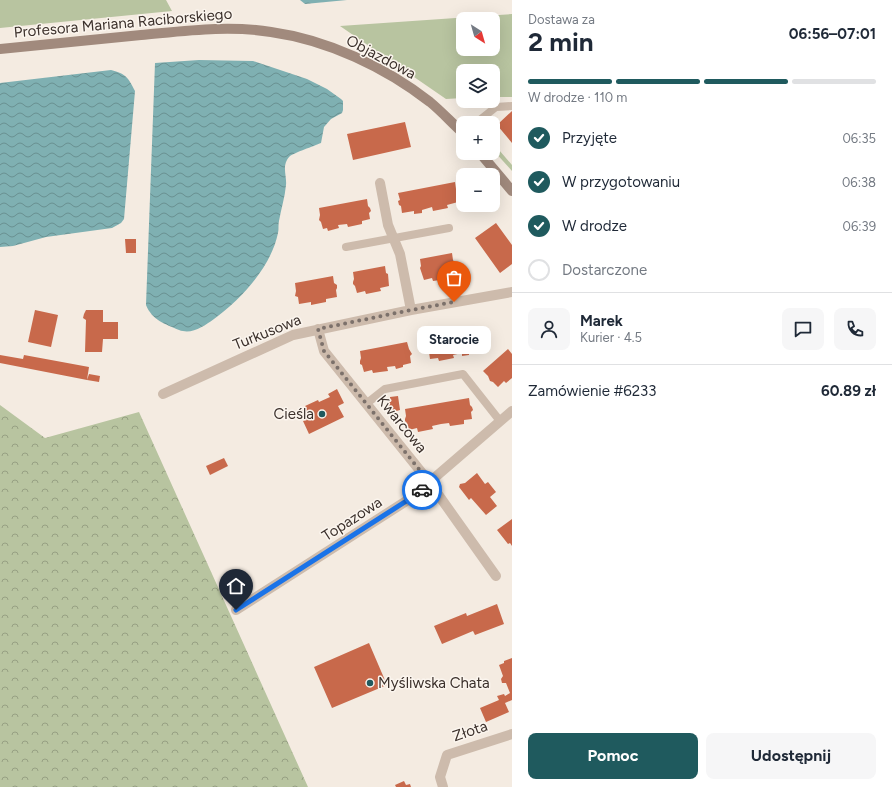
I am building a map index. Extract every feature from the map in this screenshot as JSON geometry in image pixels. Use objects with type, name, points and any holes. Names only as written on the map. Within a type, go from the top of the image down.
[{"type":"main road","name":"Profesora Mariana Raciborskiego","points":[[0,49],[198,30],[238,28],[272,32]]},
{"type":"main road","name":"Objazdowa","points":[[272,32],[306,40],[346,53],[389,74],[430,102],[456,126]]},
{"type":"main road","points":[[486,160],[512,191]]},
{"type":"street","points":[[380,183],[388,225],[400,254],[411,310]]},
{"type":"street","name":"Turkusowa","points":[[163,394],[293,335],[411,310],[512,292]]},
{"type":"street","name":"Kwarcowa","points":[[318,329],[324,351],[430,483],[496,576]]},
{"type":"street","name":"Topazowa","points":[[236,610],[411,498],[512,411]]},
{"type":"street","name":"Złota","points":[[443,787],[440,777],[448,755],[512,734]]},
{"type":"lane","points":[[485,116],[496,107],[512,106]]},
{"type":"lane","points":[[346,247],[449,228]]},
{"type":"lane","points":[[366,404],[385,389],[463,374],[500,421]]},
{"type":"green space","points":[[0,0],[166,0],[172,11],[0,28]]},
{"type":"green space","points":[[512,14],[512,97],[500,97],[500,64],[456,64],[456,98],[446,99],[340,26],[456,18],[456,56],[500,56],[500,15]]},
{"type":"green space","points":[[500,151],[512,165],[512,171],[500,158]]},
{"type":"green space","points":[[0,405],[45,438],[139,412],[308,787],[0,787]]},
{"type":"water","points":[[300,0],[347,0],[305,4]]},
{"type":"water","points":[[199,60],[253,61],[307,79],[327,89],[341,99],[343,101],[343,110],[342,113],[331,119],[324,127],[321,143],[292,155],[287,159],[285,167],[286,182],[278,233],[269,258],[262,270],[245,292],[225,311],[198,329],[193,331],[184,331],[174,328],[155,318],[146,305],[155,63]]},
{"type":"water","points":[[111,70],[126,77],[135,91],[124,219],[121,223],[112,228],[46,237],[13,246],[0,247],[0,83]]},
{"type":"building","points":[[512,111],[512,143],[500,129],[500,122]]},
{"type":"building","points":[[405,122],[411,147],[353,160],[347,134]]},
{"type":"building","points":[[455,182],[456,203],[447,205],[448,208],[433,211],[432,207],[422,210],[422,213],[414,214],[414,211],[402,213],[401,206],[399,205],[398,201],[400,200],[398,193]]},
{"type":"building","points":[[367,199],[368,206],[371,211],[369,213],[370,219],[362,221],[362,224],[348,227],[347,224],[338,225],[339,228],[328,231],[327,228],[323,229],[319,220],[319,208]]},
{"type":"building","points":[[496,223],[512,245],[512,264],[500,273],[475,238]]},
{"type":"building","points":[[125,239],[136,239],[136,253],[126,253]]},
{"type":"building","points":[[452,253],[453,260],[456,265],[456,274],[447,276],[448,278],[440,280],[433,281],[432,278],[424,280],[420,268],[420,259]]},
{"type":"building","points":[[385,266],[386,273],[388,274],[389,286],[380,288],[381,291],[366,294],[365,291],[357,293],[353,284],[353,272]]},
{"type":"building","points":[[333,276],[334,283],[337,285],[337,297],[326,299],[326,302],[311,305],[311,302],[299,304],[298,297],[295,296],[295,283]]},
{"type":"building","points":[[35,310],[58,315],[51,347],[28,342]]},
{"type":"building","points":[[86,310],[103,310],[103,322],[118,322],[118,339],[103,339],[102,352],[85,352],[86,320],[83,318]]},
{"type":"building","points":[[474,329],[475,337],[477,338],[476,343],[478,350],[469,352],[469,355],[462,356],[462,353],[453,355],[454,358],[439,361],[438,358],[430,359],[429,352],[426,351],[426,339]]},
{"type":"building","points":[[407,342],[412,354],[410,356],[411,363],[396,369],[395,366],[387,367],[388,371],[373,373],[372,370],[364,372],[362,365],[360,364],[360,351]]},
{"type":"building","points":[[508,349],[512,354],[512,378],[506,383],[504,381],[498,387],[490,381],[488,376],[483,371]]},
{"type":"building","points":[[0,355],[23,359],[24,355],[89,367],[87,380],[0,363]]},
{"type":"building","points":[[89,374],[100,376],[99,382],[87,380]]},
{"type":"building","name":"Cieśla","points":[[337,389],[344,403],[338,406],[344,417],[309,434],[303,421],[305,420],[301,411],[306,409],[305,406],[318,400],[319,402],[330,397],[328,394]]},
{"type":"building","points":[[398,396],[400,410],[389,413],[387,402],[390,401],[390,397]]},
{"type":"building","points":[[469,398],[470,405],[473,410],[471,412],[472,419],[464,420],[464,424],[450,426],[449,423],[441,424],[432,426],[433,429],[418,432],[417,428],[409,430],[405,421],[405,409]]},
{"type":"building","points":[[224,458],[228,466],[210,475],[206,466]]},
{"type":"building","points":[[477,473],[485,484],[488,482],[496,492],[490,497],[497,506],[486,515],[471,498],[469,500],[459,487],[460,484],[465,483]]},
{"type":"building","points":[[512,519],[512,546],[510,543],[508,544],[497,530]]},
{"type":"building","points":[[497,604],[504,624],[475,635],[473,631],[442,644],[434,626],[466,613],[467,616]]},
{"type":"building","points":[[369,643],[387,685],[332,708],[314,667]]},
{"type":"building","points":[[512,658],[512,700],[505,703],[509,712],[486,722],[480,708],[499,700],[497,696],[504,694],[505,696],[510,693],[506,683],[502,683],[501,679],[503,676],[499,665]]},
{"type":"building","points":[[404,781],[406,785],[410,784],[411,787],[396,787],[395,785]]},
{"type":"way so far","points":[[422,490],[430,483],[324,351],[318,329],[454,302]]},
{"type":"place","name":"Starocie","points":[[454,302]]},
{"type":"place","name":"Cieśla","points":[[322,414]]},
{"type":"place","name":"Myśliwska Chata","points":[[370,683]]},
{"type":"route","points":[[236,610],[422,490]]}]
